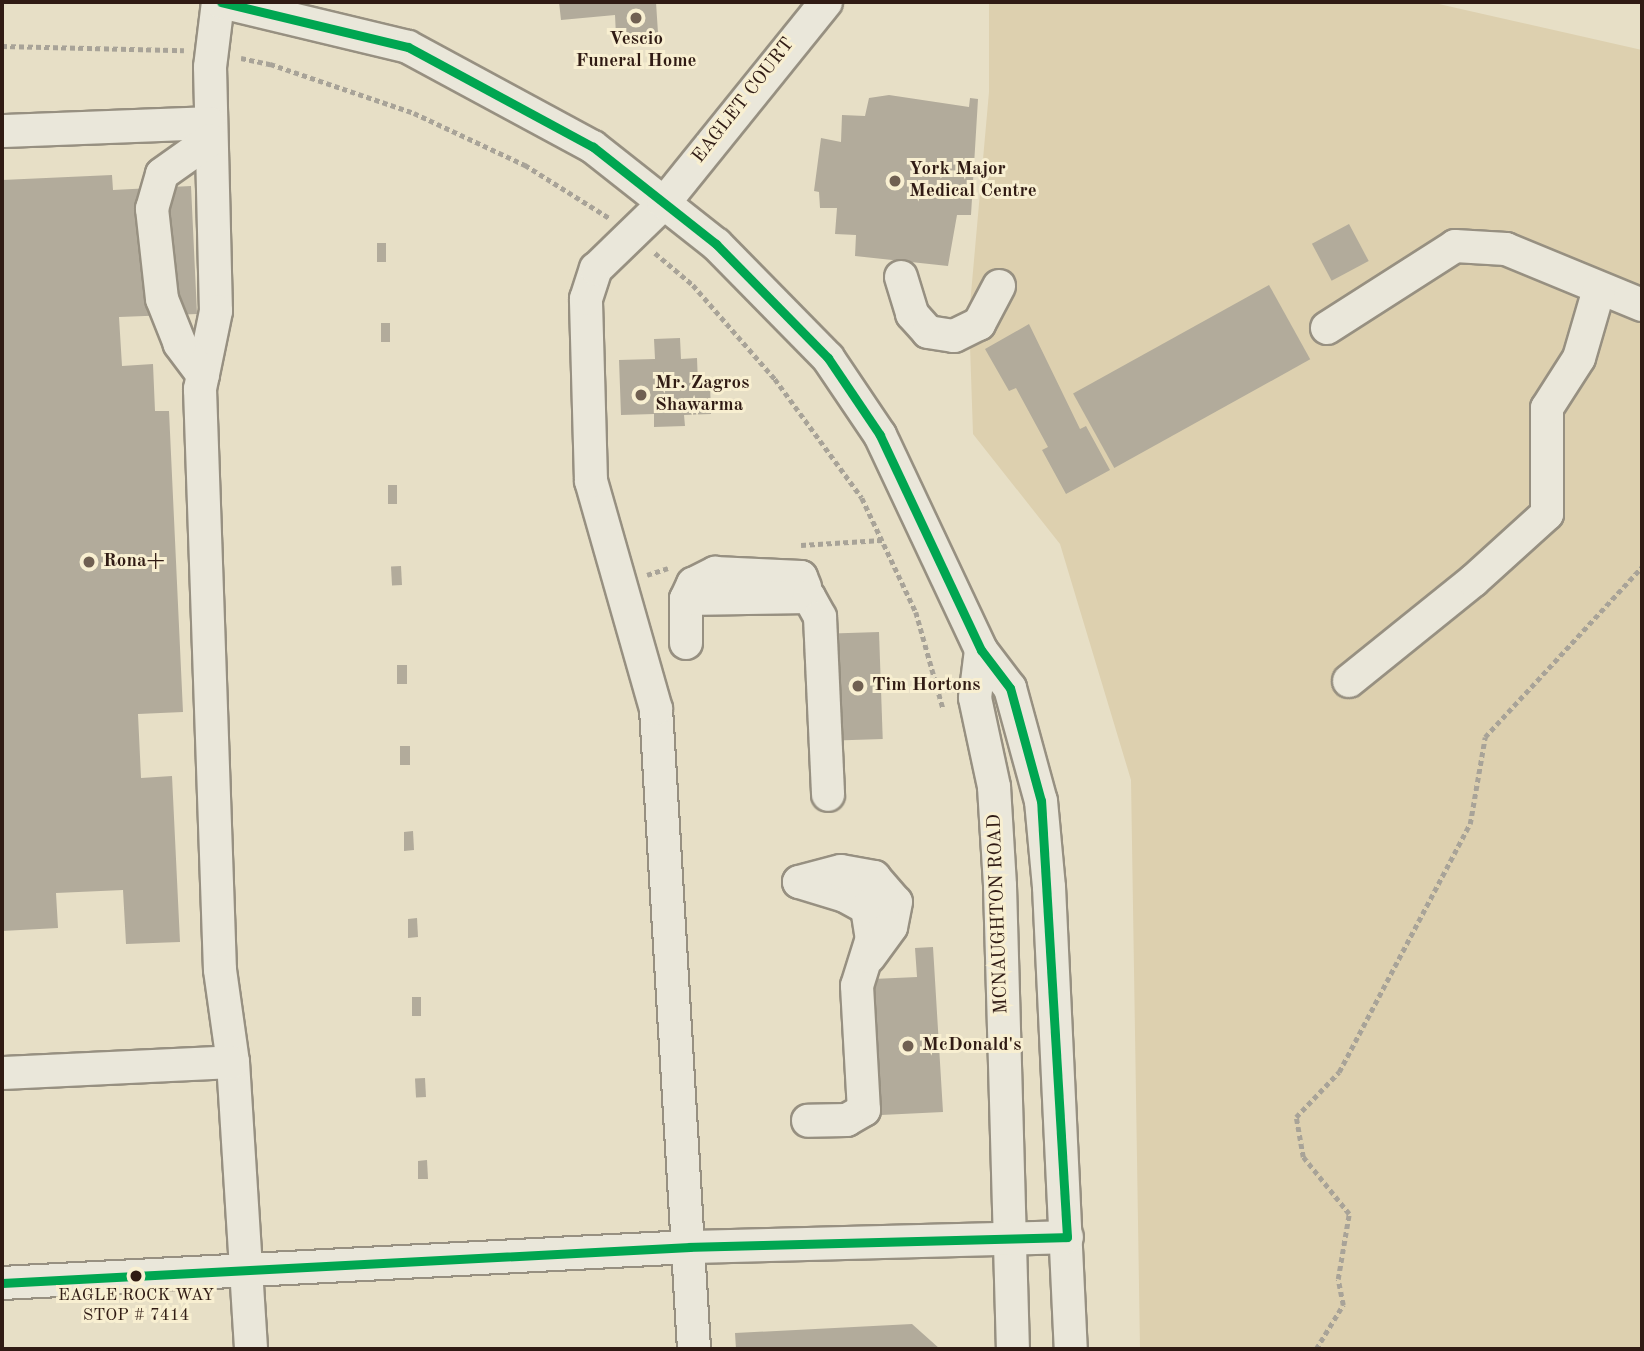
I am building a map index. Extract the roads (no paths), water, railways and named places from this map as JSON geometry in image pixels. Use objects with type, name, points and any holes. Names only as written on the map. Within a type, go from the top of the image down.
[{"type":"street","points":[[251,1349],[233,1062],[220,970],[203,375],[216,311],[210,132],[213,52],[220,2],[408,47],[593,147],[716,244],[828,358],[880,435],[981,650],[1010,688],[1041,800],[1049,887],[1071,1349]]},
{"type":"street","name":"EAGLET COURT","points":[[694,1349],[656,709],[590,481],[586,299],[596,269],[664,203],[826,2]]},
{"type":"street","points":[[2,131],[210,132]]},
{"type":"street","points":[[203,375],[180,344],[162,299],[152,209],[162,174],[210,132]]},
{"type":"street","points":[[1327,328],[1455,246],[1506,249],[1642,305]]},
{"type":"street","points":[[901,277],[912,314],[928,332],[954,336],[979,324],[999,286]]},
{"type":"street","points":[[1349,681],[1473,581],[1547,514],[1546,408],[1579,358],[1599,289]]},
{"type":"street","points":[[687,643],[685,599],[809,597],[820,617],[828,795]]},
{"type":"street","name":"MCNAUGHTON ROAD","points":[[981,650],[975,698],[994,787],[1000,886],[1007,1238],[1013,1349]]},
{"type":"street","points":[[799,882],[845,896],[867,908],[872,937],[857,986],[864,1110],[848,1120],[808,1121]]},
{"type":"street","points":[[2,1073],[233,1062]]},
{"type":"street","points":[[2,1283],[690,1247],[1067,1237]]},
{"type":"place","name":"Vescio Funeral Home","points":[[636,18]]},
{"type":"place","name":"York Major Medical Centre","points":[[895,181]]},
{"type":"place","name":"Mr. Zagros Shawarma","points":[[641,395]]},
{"type":"place","name":"Rona+","points":[[89,562]]},
{"type":"place","name":"Tim Hortons","points":[[858,686]]},
{"type":"place","name":"McDonald's","points":[[908,1046]]},
{"type":"place","name":"EAGLE ROCK WAY STOP # 7414","points":[[136,1276]]}]
